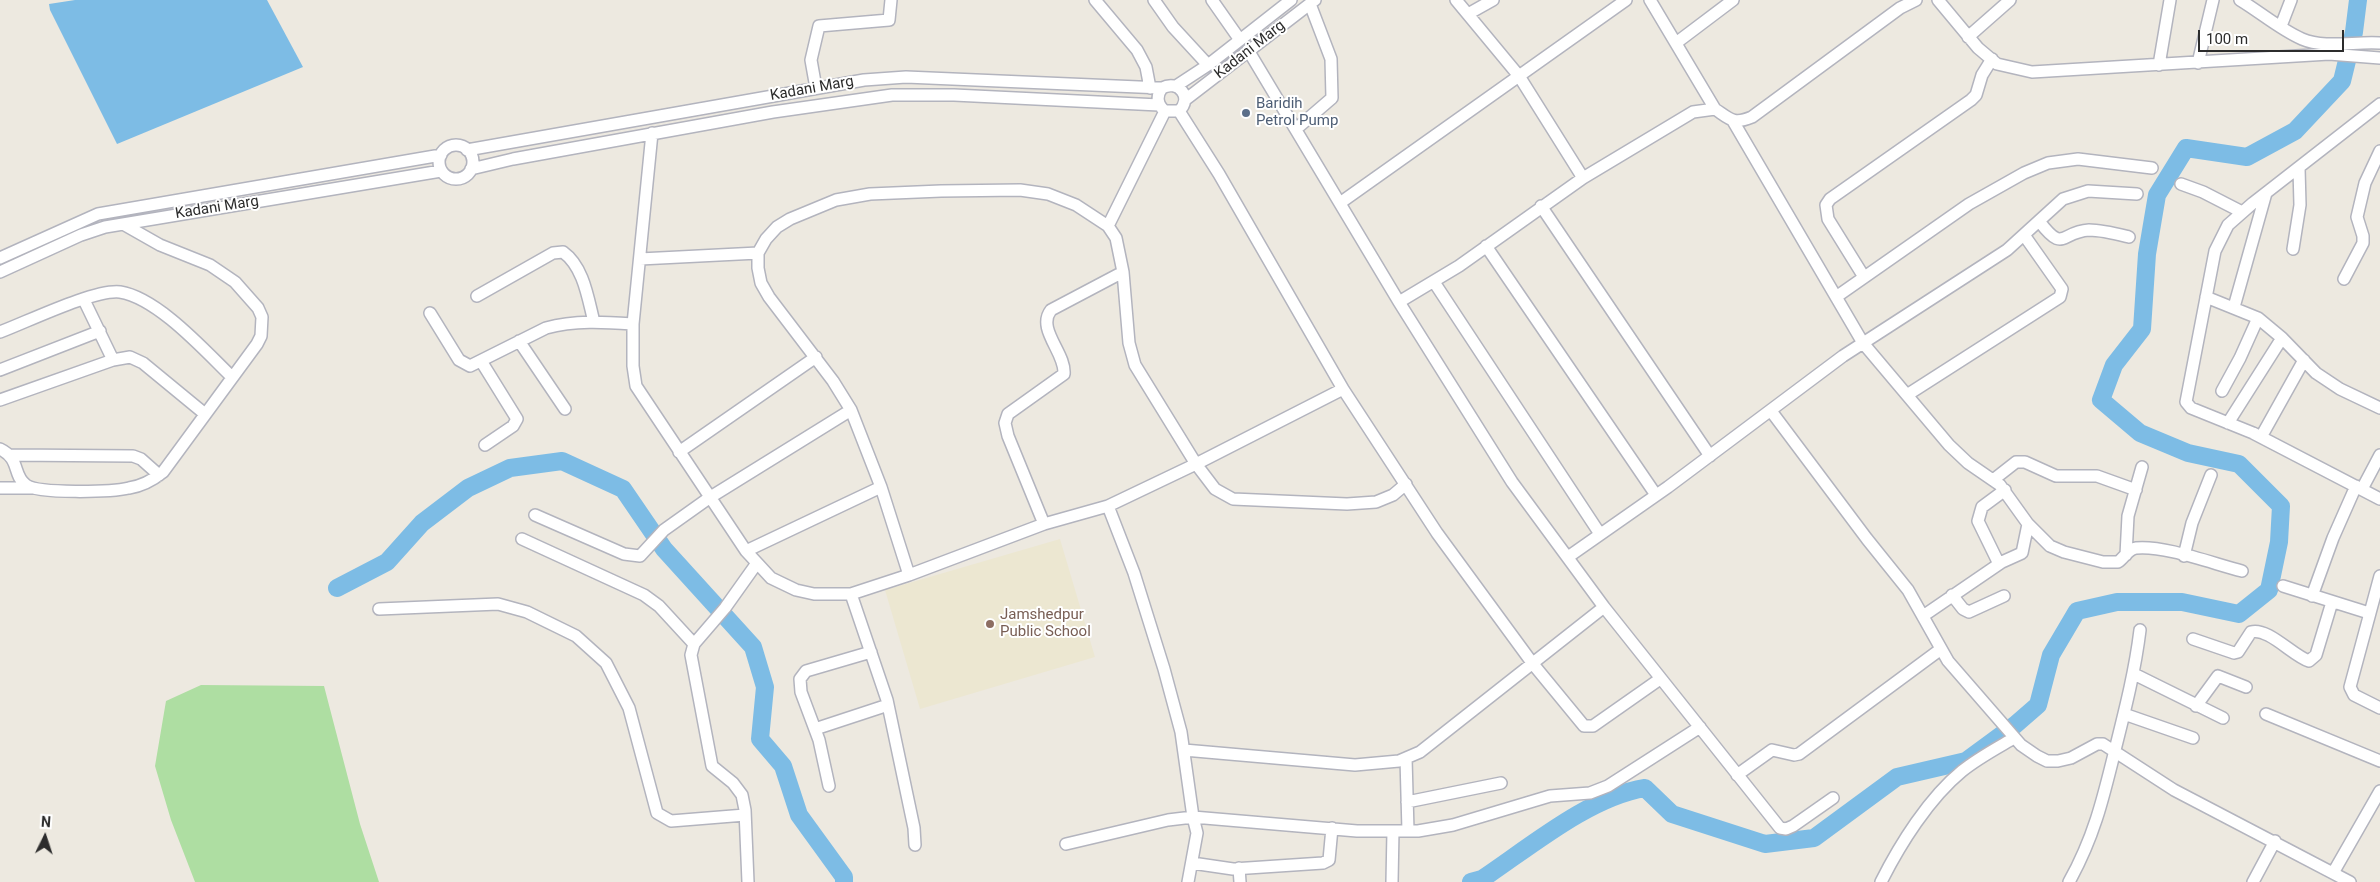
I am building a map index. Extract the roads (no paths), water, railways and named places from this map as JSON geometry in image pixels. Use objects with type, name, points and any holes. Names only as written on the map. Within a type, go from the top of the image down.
[{"type":"street","points":[[816,88],[811,60],[819,26],[889,20],[891,0]]},
{"type":"street","points":[[1095,0],[1143,59],[1150,88]]},
{"type":"street","points":[[1154,0],[1173,27],[1208,65]]},
{"type":"street","points":[[1212,0],[1240,40]]},
{"type":"street","name":"Kadani Marg","points":[[1176,86],[1208,65],[1291,0]]},
{"type":"street","points":[[1456,0],[1520,76],[1583,178]]},
{"type":"street","points":[[1468,14],[1493,0]]},
{"type":"street","points":[[1340,202],[1626,0]]},
{"type":"street","points":[[1650,0],[1715,109],[1733,121],[1863,343],[1949,445],[1968,463],[2005,490],[2028,524],[2050,546],[2064,552],[2111,564],[2118,562],[2136,548],[2184,556],[2242,571]]},
{"type":"street","points":[[1676,43],[1733,0]]},
{"type":"street","points":[[1733,121],[1741,122],[1752,117],[1897,4],[1916,0]]},
{"type":"street","points":[[1938,0],[1968,37],[1992,60],[2013,69],[2032,72],[2198,63],[2332,49],[2363,42],[2380,43]]},
{"type":"street","points":[[1968,37],[2010,0]]},
{"type":"street","points":[[2159,65],[2170,0]]},
{"type":"street","points":[[2198,63],[2213,0]]},
{"type":"street","points":[[2241,0],[2303,40],[2332,49],[2376,57]]},
{"type":"street","points":[[2281,26],[2291,0]]},
{"type":"street","points":[[1296,129],[1332,98],[1331,59],[1312,2]]},
{"type":"street","name":"Kadani Marg","points":[[1186,100],[1312,2]]},
{"type":"street","points":[[1248,50],[1400,302],[1512,482],[1604,607],[1660,679],[1780,828],[1786,829],[1793,826],[1833,798]]},
{"type":"street","points":[[1864,277],[1828,218],[1826,205],[1830,199],[1971,100],[1976,95],[1982,75],[1992,60]]},
{"type":"street","name":"Kadani Marg","points":[[467,150],[864,80],[906,77],[1162,88]]},
{"type":"street","points":[[1108,226],[1162,108],[1158,96],[1162,88],[1176,86],[1183,91],[1186,100],[1178,111]]},
{"type":"street","name":"Kadani Marg","points":[[471,170],[513,159],[652,133],[773,112],[892,95],[954,95],[1162,108]]},
{"type":"street","points":[[2380,104],[2242,212],[2228,225],[2220,236],[2215,251],[2186,402],[2191,408],[2261,437],[2380,499]]},
{"type":"street","points":[[1162,108],[1178,111],[1219,174],[1343,389],[1437,533],[1532,664],[1584,726],[1588,727],[1660,679]]},
{"type":"street","points":[[1400,302],[1434,282],[1583,178],[1693,112],[1715,109]]},
{"type":"street","points":[[652,133],[634,324],[632,366],[636,386],[746,551],[771,578],[796,590],[814,594],[851,594],[909,575],[1044,524],[1108,506],[1196,464],[1343,389]]},
{"type":"street","points":[[451,146],[462,147],[467,150],[472,159],[471,170],[459,179],[449,178],[441,171],[439,163],[441,154],[451,146]]},
{"type":"street","points":[[2344,279],[2363,243],[2363,236],[2356,217],[2365,184],[2380,150]]},
{"type":"street","name":"Kadani Marg","points":[[0,258],[98,214],[441,154]]},
{"type":"street","points":[[1836,297],[1968,204],[2024,173],[2048,163],[2078,158],[2152,168]]},
{"type":"street","points":[[2293,249],[2300,205],[2299,168]]},
{"type":"street","name":"Kadani Marg","points":[[0,272],[81,235],[105,227],[441,171]]},
{"type":"street","points":[[2181,184],[2203,192],[2242,212]]},
{"type":"street","points":[[909,575],[881,487],[851,410],[816,357],[769,297],[761,283],[758,268],[758,254],[766,239],[777,227],[790,219],[836,200],[870,194],[1020,190],[1048,194],[1076,205],[1108,226],[1116,238],[1123,272],[1129,343],[1135,365],[1196,464],[1215,489],[1233,499],[1347,504],[1376,502],[1393,495],[1406,484]]},
{"type":"street","points":[[1568,557],[1710,456],[1863,343],[2008,250],[2063,199],[2075,193],[2088,191],[2137,194]]},
{"type":"street","points":[[2234,308],[2266,193]]},
{"type":"street","points":[[1541,206],[1710,456]]},
{"type":"street","points":[[2039,221],[2051,236],[2059,240],[2091,230],[2129,236]]},
{"type":"street","points":[[0,488],[109,491],[142,485],[159,475],[261,336],[262,318],[258,308],[223,272],[160,246],[123,224]]},
{"type":"street","points":[[1907,395],[2060,297],[2062,289],[2024,234]]},
{"type":"street","points":[[1486,246],[1656,495]]},
{"type":"street","points":[[476,296],[552,254],[563,252],[572,261],[584,284],[594,322]]},
{"type":"street","points":[[640,259],[758,254]]},
{"type":"street","points":[[1044,524],[1008,436],[1005,422],[1008,414],[1064,374],[1062,358],[1046,325],[1046,316],[1051,310],[1123,272]]},
{"type":"street","points":[[1434,282],[1600,534]]},
{"type":"street","points":[[0,332],[84,300],[103,294],[120,292],[144,302],[180,327],[232,377]]},
{"type":"street","points":[[2206,297],[2258,318],[2282,338],[2316,373],[2340,389],[2380,408]]},
{"type":"street","points":[[84,300],[113,360]]},
{"type":"street","points":[[430,313],[459,360],[470,366],[519,341],[559,324],[594,322],[634,324]]},
{"type":"street","points":[[2222,391],[2240,358],[2258,318]]},
{"type":"street","points":[[0,370],[100,331]]},
{"type":"street","points":[[2228,423],[2282,338]]},
{"type":"street","points":[[519,341],[565,409]]},
{"type":"street","points":[[0,400],[113,360],[130,357],[143,363],[205,414]]},
{"type":"street","points":[[679,452],[816,357]]},
{"type":"street","points":[[2261,437],[2304,360]]},
{"type":"street","points":[[481,361],[517,419],[513,426],[485,445]]},
{"type":"street","points":[[535,515],[624,554],[640,556],[664,530],[709,498],[851,410]]},
{"type":"street","points":[[1771,411],[1867,539],[1908,590],[1948,661],[2013,736],[2037,756],[2047,761],[2071,758],[2097,744],[2103,744],[2174,790],[2275,841],[2350,882]]},
{"type":"street","points":[[5,452],[133,456],[140,459],[159,475]]},
{"type":"street","points":[[5,452],[14,460],[21,480],[32,488]]},
{"type":"street","points":[[2312,596],[2333,538],[2359,487],[2380,455]]},
{"type":"street","points":[[1993,480],[2011,465],[2025,462],[2056,476],[2097,476],[2136,490]]},
{"type":"street","points":[[2126,555],[2128,516],[2142,467]]},
{"type":"street","points":[[2184,556],[2192,523],[2211,475]]},
{"type":"street","points":[[746,551],[881,487]]},
{"type":"street","points":[[1999,564],[1978,521],[1982,508],[2005,490]]},
{"type":"street","points":[[1108,506],[1134,573],[1164,669],[1184,750],[1197,833],[1188,882]]},
{"type":"street","points":[[1923,616],[1999,564],[2022,553],[2028,524]]},
{"type":"street","points":[[522,539],[644,595],[659,606],[694,644]]},
{"type":"street","points":[[748,882],[745,816],[742,795],[733,783],[712,766],[691,655],[694,644],[725,608],[757,563]]},
{"type":"street","points":[[2380,576],[2350,687],[2354,695],[2380,708]]},
{"type":"street","points":[[2283,586],[2369,613]]},
{"type":"street","points":[[851,594],[888,705],[914,828],[915,845]]},
{"type":"street","points":[[1952,595],[1962,609],[1969,612],[2004,596]]},
{"type":"street","points":[[2193,639],[2234,653],[2238,652],[2251,632],[2255,630],[2271,637],[2309,661],[2316,655],[2332,602]]},
{"type":"street","points":[[379,609],[498,604],[527,612],[561,627],[592,649],[606,663],[632,716],[657,813],[671,821],[745,816]]},
{"type":"street","points":[[1184,750],[1356,765],[1382,764],[1406,758],[1420,752],[1604,607]]},
{"type":"street","points":[[2069,882],[2086,852],[2098,816],[2134,674],[2140,630]]},
{"type":"street","points":[[1737,775],[1772,750],[1794,755],[1799,754],[1941,649]]},
{"type":"street","points":[[829,786],[815,729],[801,692],[800,679],[802,674],[871,652]]},
{"type":"street","points":[[2134,674],[2223,718]]},
{"type":"street","points":[[2196,706],[2218,676],[2246,687]]},
{"type":"street","points":[[815,729],[888,705]]},
{"type":"street","points":[[2124,714],[2193,738]]},
{"type":"street","points":[[2266,714],[2380,761]]},
{"type":"street","points":[[1066,844],[1168,820],[1193,817],[1393,831],[1453,825],[1550,796],[1590,793],[1608,786],[1700,727]]},
{"type":"street","points":[[1881,882],[1897,850],[1914,825],[1957,776],[2013,736]]},
{"type":"street","points":[[1406,758],[1408,831]]},
{"type":"street","points":[[1407,802],[1501,783]]},
{"type":"street","points":[[2333,873],[2380,791]]},
{"type":"street","points":[[1192,863],[1239,868],[1326,862],[1330,855],[1332,828]]},
{"type":"street","points":[[1392,882],[1393,831]]},
{"type":"street","points":[[2253,882],[2275,841]]},
{"type":"street","points":[[1239,868],[1240,882]]},
{"type":"water","points":[[75,0],[267,0],[303,67],[117,144],[50,10],[49,4]]},
{"type":"waterway","points":[[1471,882],[1482,879],[1581,812],[1624,793],[1645,788],[1672,814],[1765,844],[1814,838],[1897,777],[1966,761],[2015,725],[2038,705],[2051,655],[2077,611],[2117,602],[2182,602],[2239,614],[2269,590],[2279,542],[2281,506],[2239,464],[2188,453],[2140,433],[2101,400],[2114,365],[2142,329],[2147,254],[2157,195],[2186,148],[2247,157],[2295,131],[2342,81],[2354,32],[2358,0]]},
{"type":"waterway","points":[[337,588],[387,562],[422,523],[468,488],[510,468],[562,461],[623,489],[664,549],[753,647],[765,687],[760,739],[783,766],[799,815],[844,877],[844,882]]},
{"type":"place","name":"Baridih Petrol Pump","points":[[1246,113]]},
{"type":"place","name":"Jamshedpur Public School","points":[[990,624]]}]
